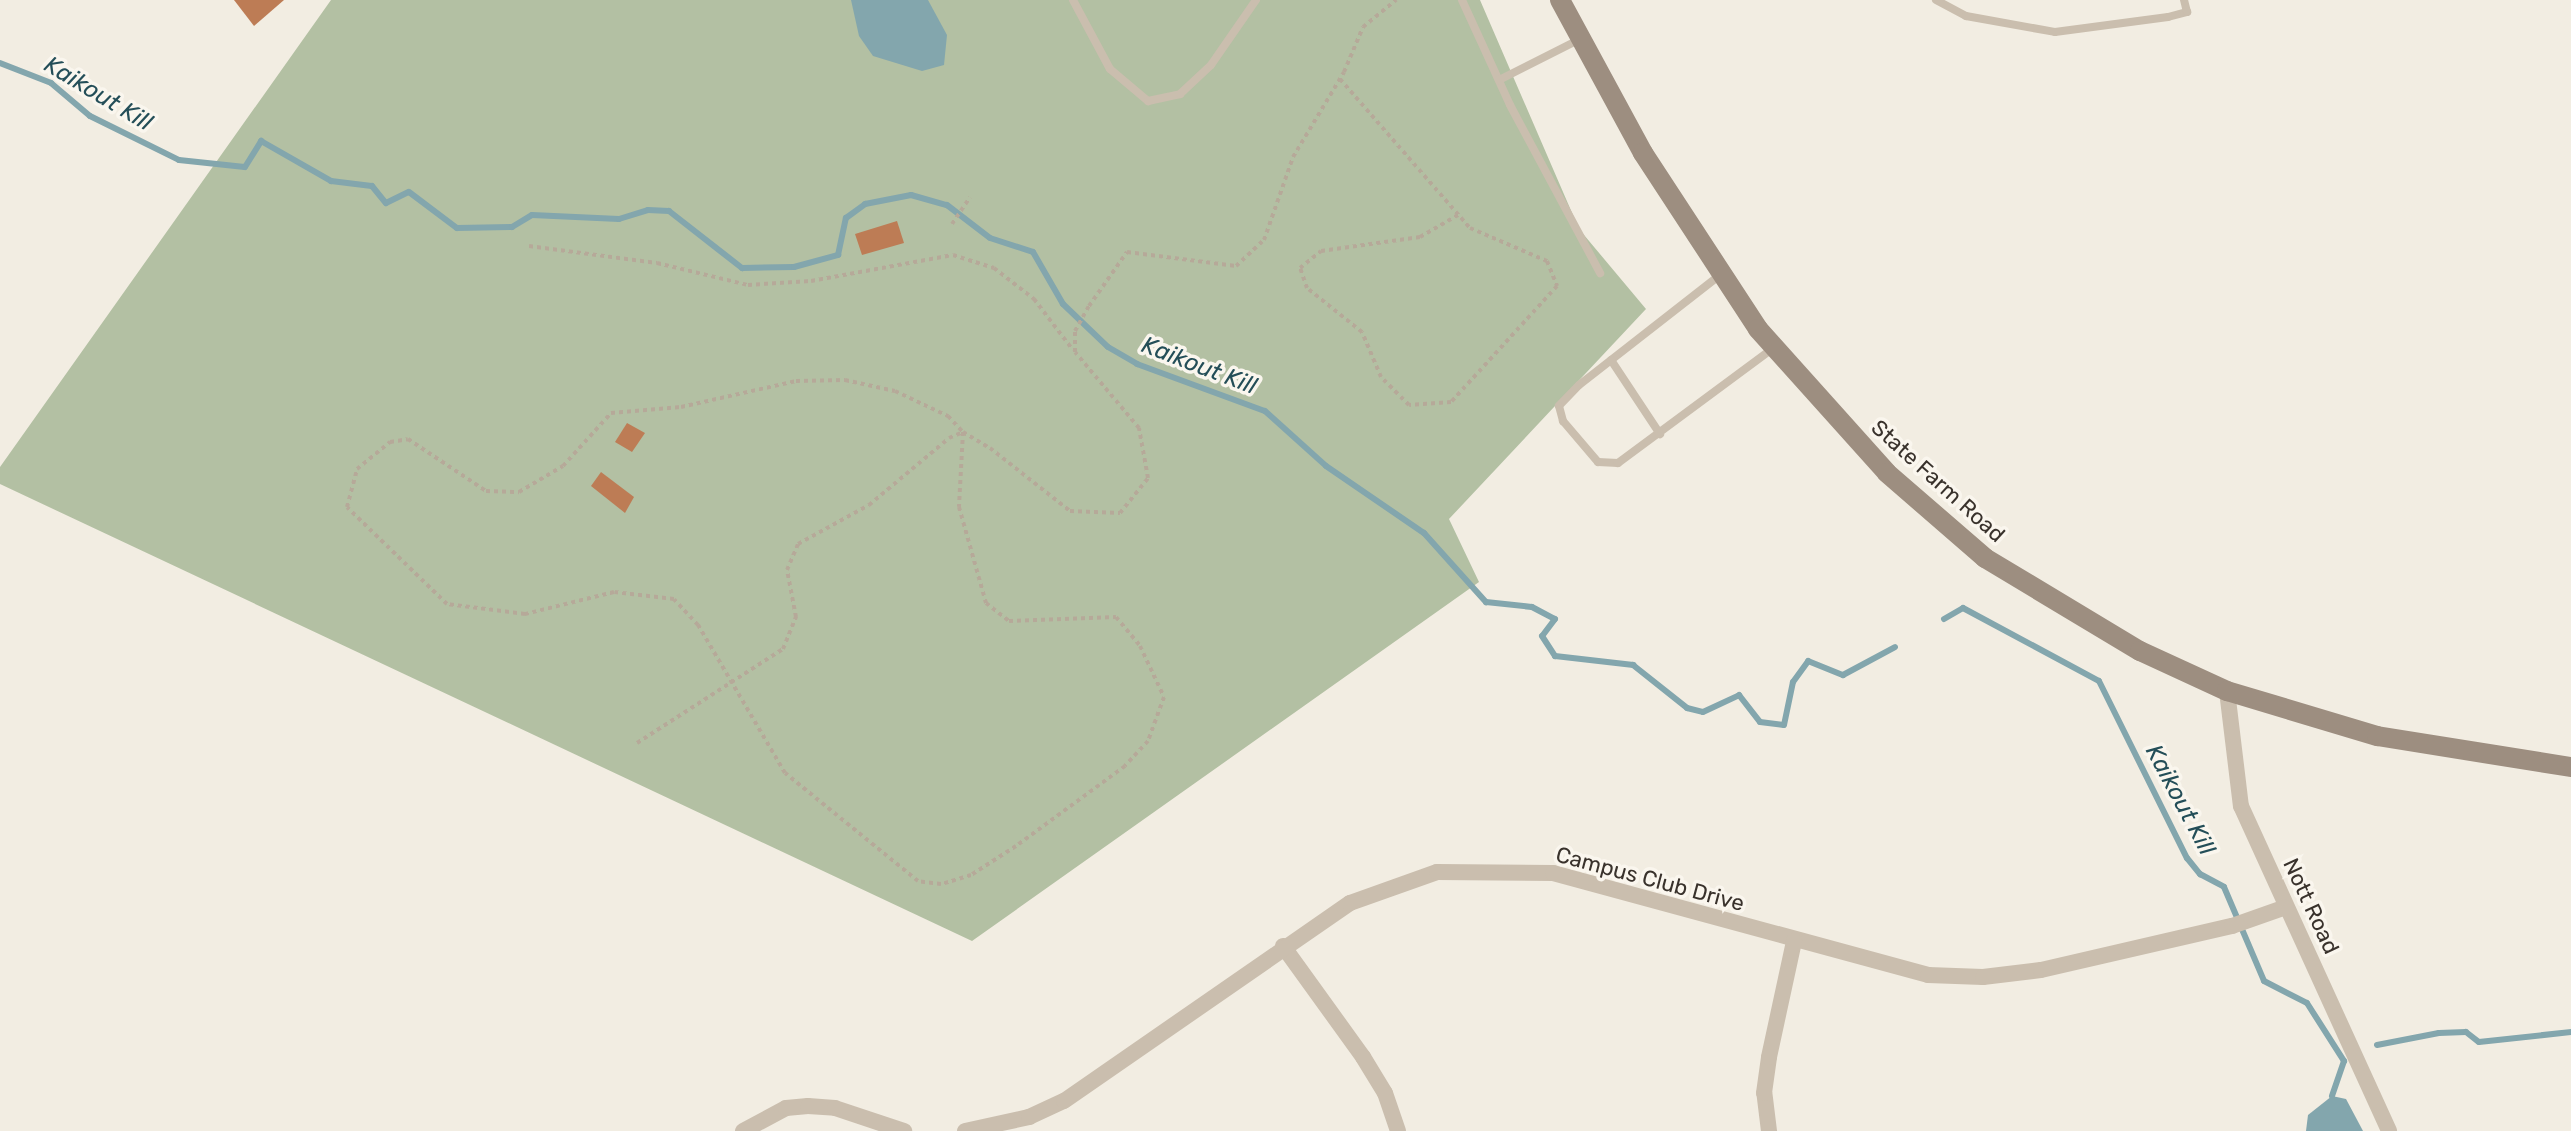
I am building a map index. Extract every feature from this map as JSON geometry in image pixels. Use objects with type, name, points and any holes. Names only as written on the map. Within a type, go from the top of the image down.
[{"type":"main road","name":"State Farm Road","points":[[1560,0],[1643,153],[1721,274],[1774,348],[1887,473],[1985,558],[2140,651],[2227,691],[2377,736],[2571,767]]},
{"type":"street","name":"Nott Road","points":[[2227,691],[2241,806],[2389,1131]]},
{"type":"street","name":"Campus Club Drive","points":[[965,1131],[1029,1117],[1064,1101],[1283,946],[1378,889],[1470,868],[1553,873],[1928,975],[1983,977],[2129,949],[2286,907]]},
{"type":"street","points":[[1769,1131],[1764,1093],[1794,941]]},
{"type":"street","points":[[1283,946],[1363,1057],[1385,1093],[1398,1131]]},
{"type":"street","points":[[744,1131],[786,1108],[808,1106],[835,1108],[904,1131]]},
{"type":"lane","points":[[1073,0],[1110,69],[1148,101],[1180,94],[1191,84],[1211,65],[1256,0]]},
{"type":"lane","points":[[1462,0],[1499,80],[1600,273]]},
{"type":"lane","points":[[1936,0],[1966,16],[2055,32],[2187,12],[2184,0]]},
{"type":"lane","points":[[1499,80],[1581,39]]},
{"type":"lane","points":[[1721,274],[1611,360],[1559,406],[1563,421],[1606,465],[1618,463],[1774,348]]},
{"type":"lane","points":[[1611,360],[1660,434]]},
{"type":"path","points":[[1075,352],[1075,331],[1127,252],[1236,266],[1264,240],[1293,157],[1340,79],[1363,27],[1396,0]]},
{"type":"path","points":[[1340,79],[1470,228],[1547,261],[1557,286],[1451,402],[1409,405],[1381,377],[1362,332],[1307,288],[1300,268],[1321,251],[1420,237],[1458,215]]},
{"type":"path","points":[[952,224],[970,197]]},
{"type":"path","points":[[529,246],[657,263],[748,285],[811,281],[953,255],[994,268],[1034,299],[1139,428],[1148,478],[1120,513],[1070,511],[963,432],[948,416],[895,391],[845,380],[796,381],[681,407],[611,413],[563,466],[519,492],[486,491],[408,439],[390,442],[357,469],[347,507],[447,604],[525,614],[614,592],[674,599],[698,625],[785,773],[918,881],[941,884],[971,875],[1125,766],[1148,741],[1164,697],[1140,646],[1116,617],[1009,621],[986,603],[959,507],[963,432]]},
{"type":"path","points":[[637,743],[783,649],[796,617],[787,570],[798,544],[869,505],[963,432]]},
{"type":"green space","points":[[331,0],[1480,0],[1579,229],[1646,309],[1449,519],[1479,582],[972,941],[0,484],[0,467]]},
{"type":"water","points":[[851,0],[928,0],[947,35],[944,65],[922,71],[873,56],[859,36]]},
{"type":"water","points":[[2332,1096],[2346,1099],[2363,1131],[2306,1131],[2308,1115]]},
{"type":"building","points":[[234,0],[284,0],[254,26]]},
{"type":"building","points":[[897,221],[904,243],[862,255],[855,234]]},
{"type":"building","points":[[627,423],[645,433],[632,452],[615,442]]},
{"type":"building","points":[[601,472],[634,497],[625,513],[591,486]]},
{"type":"waterway","name":"Kaikout Kill","points":[[0,63],[51,83],[90,116],[179,160],[245,167],[261,141],[331,181],[372,186],[386,203],[409,192],[457,228],[512,227],[532,215],[619,219],[648,210],[669,211],[742,268],[794,267],[838,255],[846,218],[865,204],[911,195],[947,205],[990,238],[1033,252],[1063,304],[1108,347],[1137,364],[1265,411],[1326,466],[1424,533],[1486,602],[1532,607],[1555,619],[1542,636],[1555,656],[1633,665],[1687,708],[1703,712],[1739,695],[1760,722],[1784,725],[1793,682],[1808,661],[1843,675],[1895,647]]},
{"type":"waterway","name":"Kaikout Kill","points":[[1944,619],[1963,608],[2099,681],[2187,858],[2200,874],[2224,887],[2264,981],[2307,1003],[2344,1061],[2332,1096]]},
{"type":"waterway","name":"Kaikout Kill","points":[[2377,1045],[2439,1033],[2466,1032],[2479,1042],[2571,1032]]}]
